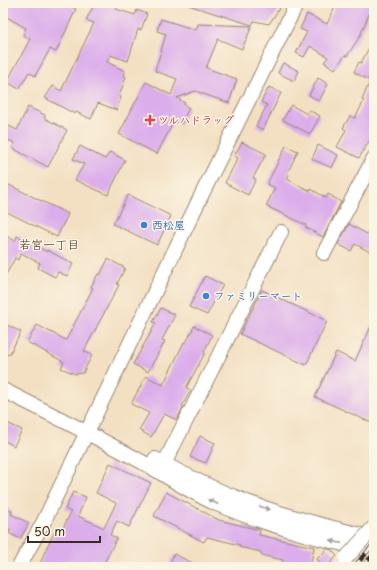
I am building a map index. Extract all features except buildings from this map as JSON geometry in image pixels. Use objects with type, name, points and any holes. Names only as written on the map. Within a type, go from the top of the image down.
[{"type":"street","points":[[19,567],[44,521],[297,3]]},
{"type":"street","points":[[324,253],[374,158]]},
{"type":"street","points":[[164,464],[282,232]]},
{"type":"street","points":[[3,382],[89,429],[192,492],[217,504],[270,524],[311,537],[374,551]]},
{"type":"street","points":[[3,390],[246,502],[374,538]]},
{"type":"street","points":[[346,558],[374,527]]},
{"type":"railway","points":[[354,567],[374,544]]},
{"type":"railway","points":[[362,567],[374,554]]},
{"type":"place","name":"ツルハドラッグ","points":[[150,120]]},
{"type":"place","name":"西松屋","points":[[144,225]]},
{"type":"place","name":"ファミリーマート","points":[[206,296]]},
{"type":"district","name":"若宮一丁目","points":[[49,245]]}]
